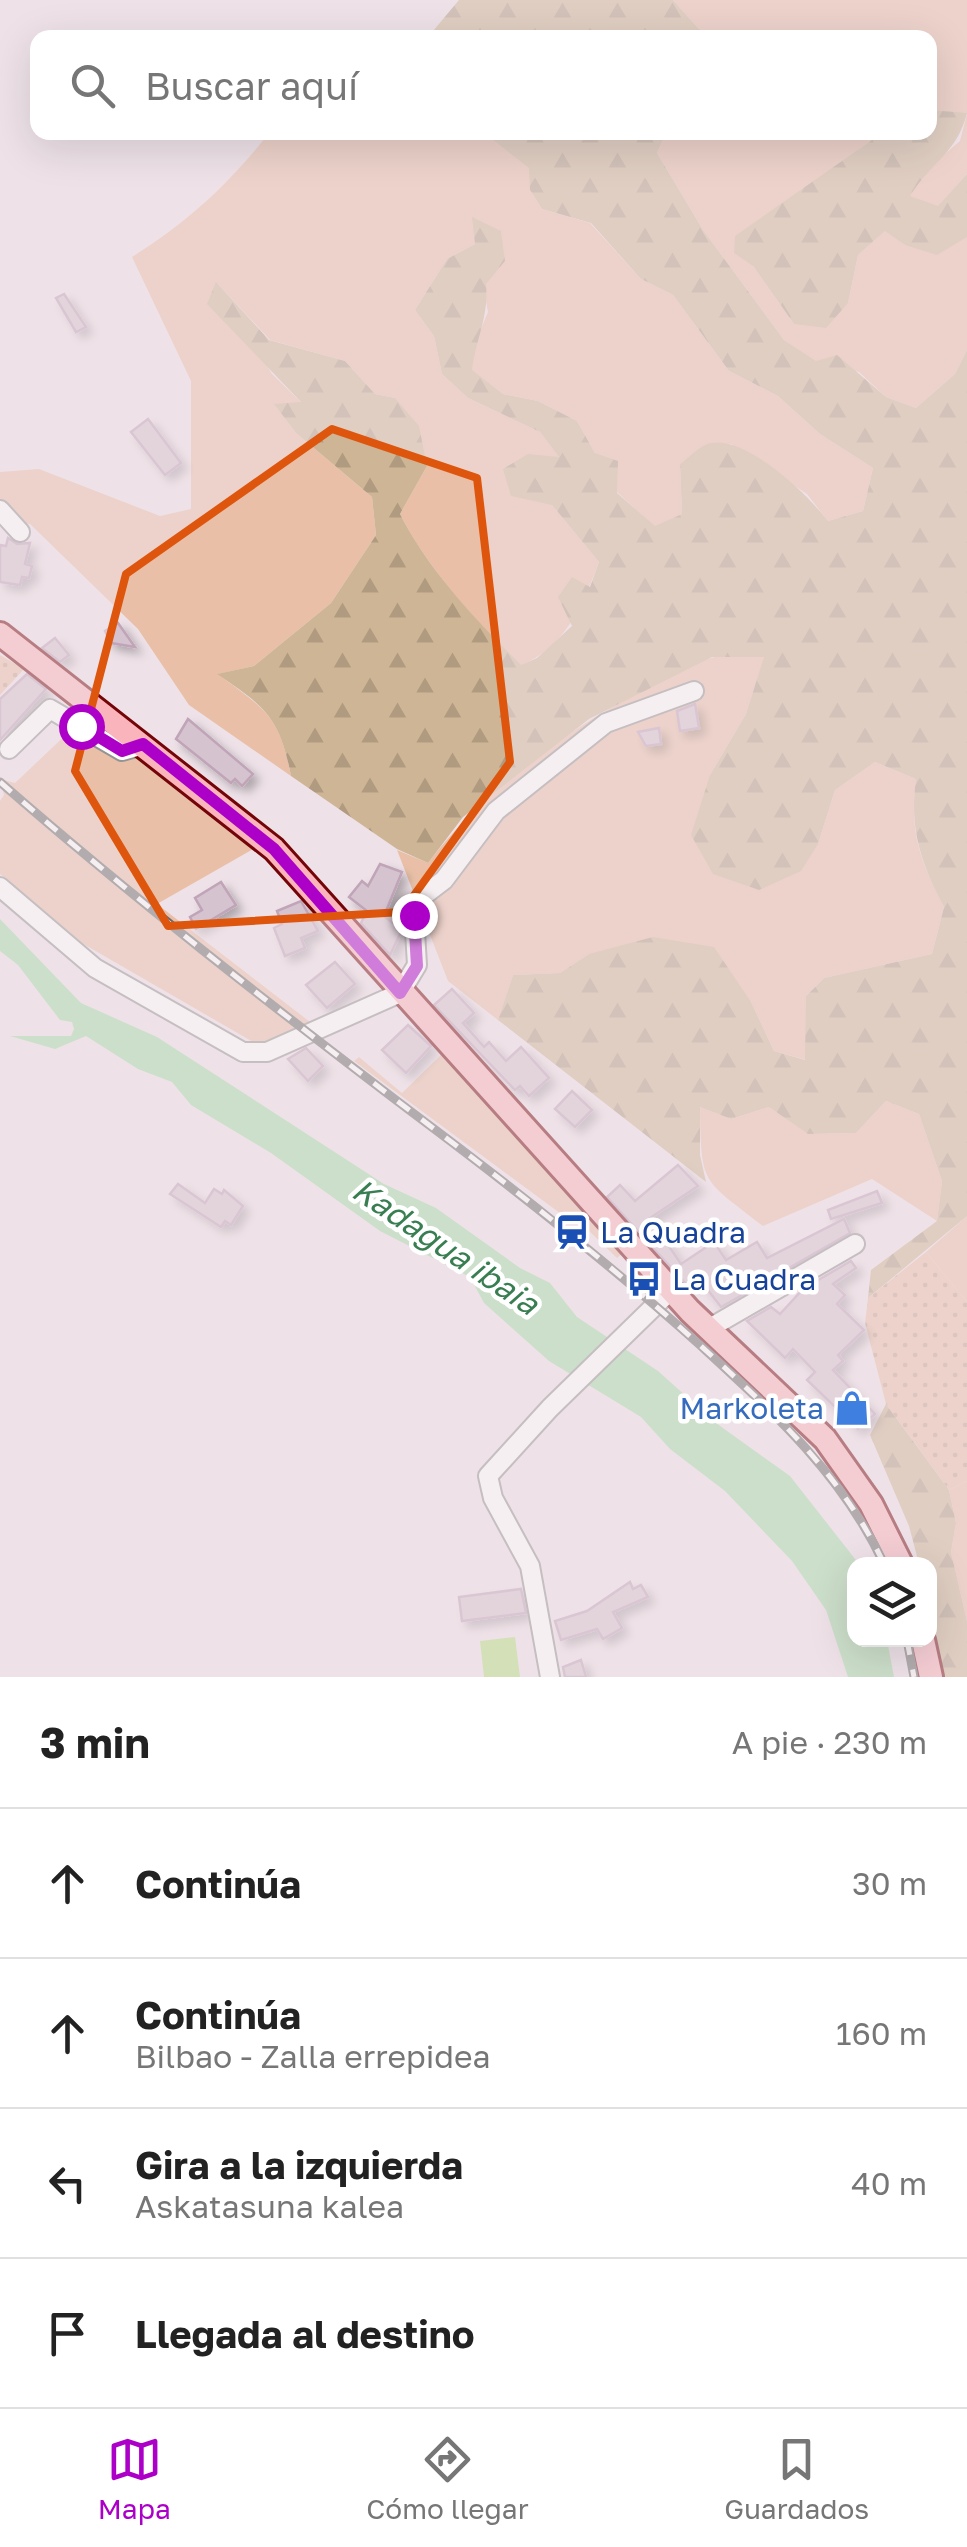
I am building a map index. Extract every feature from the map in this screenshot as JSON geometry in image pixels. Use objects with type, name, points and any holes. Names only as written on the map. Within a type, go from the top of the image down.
[{"type":"street","points":[[0,510],[20,532]]},
{"type":"street","points":[[0,634],[274,849],[671,1290],[838,1454],[897,1557]]},
{"type":"street","points":[[0,887],[95,968],[243,1052],[257,1054],[282,1047],[400,993],[417,966],[414,915],[422,896],[444,880],[496,811],[606,723],[694,691]]},
{"type":"street","points":[[9,749],[50,709],[122,751],[143,744]]},
{"type":"street","points":[[708,1328],[855,1244]]},
{"type":"street","points":[[550,1677],[530,1566],[488,1487],[496,1464],[671,1290]]},
{"type":"street","points":[[925,1647],[931,1677]]},
{"type":"highlighted area","points":[[332,429],[477,478],[510,762],[402,912],[168,926],[75,771],[126,574]]},
{"type":"shaded area","points":[[673,0],[967,0],[967,114],[937,111],[937,30],[700,30]]},
{"type":"shaded area","points":[[967,114],[967,174],[938,207],[909,196],[929,167],[960,141]]},
{"type":"shaded area","points":[[263,140],[493,140],[530,168],[530,190],[542,209],[590,223],[641,279],[673,295],[729,371],[778,396],[820,434],[873,468],[863,511],[828,521],[807,494],[731,444],[680,464],[682,514],[655,527],[617,492],[577,421],[538,401],[503,394],[471,370],[475,343],[488,312],[475,244],[447,259],[415,310],[434,336],[442,374],[468,398],[540,432],[560,458],[552,505],[599,562],[571,623],[550,647],[520,666],[439,575],[400,514],[427,466],[395,398],[375,394],[345,361],[270,340],[217,283],[272,374],[302,403],[275,405],[296,433],[372,497],[376,535],[331,603],[254,666],[218,674],[268,716],[281,739],[291,776],[189,705],[138,629],[30,524],[0,517],[0,472],[39,469],[160,516],[191,509],[191,381],[132,257],[207,201]]},
{"type":"shaded area","points":[[663,140],[872,140],[811,184],[753,266],[794,324],[848,303],[858,255],[886,230],[905,245],[967,237],[967,350],[955,374],[916,408],[886,397],[859,372],[816,362],[784,340],[703,230],[657,153]]},
{"type":"shaded area","points":[[0,655],[24,669],[0,695]]},
{"type":"shaded area","points":[[765,656],[746,714],[710,775],[818,844],[835,790],[875,762],[916,779],[914,815],[918,846],[944,907],[932,954],[824,978],[806,996],[806,1060],[774,1051],[751,1002],[589,954],[560,973],[513,975],[498,1020],[448,981],[397,850],[428,863],[505,782],[596,716],[629,698],[705,660]]},
{"type":"shaded area","points":[[74,727],[137,754],[255,848],[157,904],[314,1025],[260,1046],[80,942],[0,874],[0,801],[4,795],[0,779],[15,783]]},
{"type":"shaded area","points":[[442,1054],[590,1214],[572,1222],[354,1061],[359,1057],[402,1093]]},
{"type":"shaded area","points":[[886,1101],[919,1114],[942,1181],[937,1221],[872,1179],[763,1226],[717,1188],[704,1167],[700,1107],[731,1119],[769,1107],[809,1134],[856,1133]]},
{"type":"shaded area","points":[[967,1216],[967,1302],[926,1252]]},
{"type":"shaded area","points":[[590,1217],[623,1253],[617,1258],[584,1226]]},
{"type":"shaded area","points":[[926,1252],[967,1302],[967,1481],[949,1490],[886,1404],[865,1323],[868,1298]]},
{"type":"shaded area","points":[[967,1481],[967,1621],[951,1552],[956,1523],[949,1490]]},
{"type":"shaded area","points":[[515,1637],[520,1677],[484,1677],[480,1641]]},
{"type":"green space","points":[[459,0],[673,0],[700,30],[434,30]]},
{"type":"green space","points":[[937,111],[967,113],[957,138],[910,196],[938,206],[967,174],[967,237],[937,255],[905,245],[885,231],[858,255],[848,303],[826,328],[794,324],[753,266],[734,253],[735,236],[872,140],[937,140]]},
{"type":"green space","points":[[493,140],[663,140],[657,153],[703,230],[784,340],[816,361],[837,355],[886,397],[916,408],[955,374],[967,350],[967,1216],[868,1298],[871,1270],[937,1221],[942,1181],[919,1114],[886,1101],[856,1133],[808,1134],[769,1107],[731,1119],[700,1107],[700,1155],[706,1182],[498,1020],[513,975],[560,973],[589,954],[653,937],[714,947],[751,1002],[774,1051],[805,1060],[806,996],[824,978],[932,954],[944,907],[919,845],[914,814],[916,779],[875,762],[835,790],[818,844],[801,871],[759,890],[713,874],[691,835],[710,775],[746,714],[764,657],[712,657],[589,719],[463,817],[428,863],[397,849],[291,776],[276,727],[259,705],[217,674],[254,666],[331,603],[376,535],[372,497],[296,433],[274,404],[301,402],[207,304],[216,282],[269,340],[345,361],[375,394],[395,398],[419,426],[427,466],[400,514],[439,575],[521,665],[537,658],[572,626],[558,597],[572,577],[590,587],[599,562],[552,505],[511,496],[503,469],[528,454],[559,457],[540,432],[468,398],[442,374],[434,336],[415,310],[447,259],[475,244],[472,217],[501,231],[505,261],[486,284],[486,307],[472,370],[503,394],[538,401],[577,421],[595,453],[618,461],[617,493],[655,526],[682,514],[680,464],[705,445],[720,443],[737,446],[772,467],[828,521],[863,511],[873,468],[820,434],[778,396],[729,371],[673,295],[641,279],[591,223],[542,209],[530,190],[529,168]]},
{"type":"green space","points":[[886,1404],[949,1490],[956,1523],[951,1552],[967,1621],[967,1677],[944,1677],[937,1642],[937,1557],[917,1557],[909,1526],[870,1435]]},
{"type":"water","name":"Kadagua ibaia","points":[[0,919],[81,1003],[157,1037],[384,1184],[436,1208],[520,1268],[550,1283],[577,1317],[658,1371],[716,1423],[790,1476],[854,1557],[847,1557],[847,1647],[888,1647],[894,1677],[848,1677],[826,1610],[792,1561],[725,1491],[670,1449],[641,1417],[549,1361],[484,1303],[470,1277],[380,1231],[271,1153],[191,1105],[172,1082],[138,1069],[86,1036],[55,1049],[10,1036],[71,1036],[74,1029],[72,1022],[60,1020],[18,965],[0,951]]},
{"type":"building","points":[[64,294],[86,327],[76,332],[56,298]]},
{"type":"building","points":[[148,419],[181,463],[165,475],[131,432]]},
{"type":"building","points":[[8,538],[17,544],[30,543],[25,564],[32,566],[29,578],[22,577],[20,585],[0,582],[0,545],[6,546]]},
{"type":"building","points":[[118,623],[135,647],[111,643],[105,631]]},
{"type":"building","points":[[55,638],[69,655],[60,662],[42,648]]},
{"type":"building","points":[[27,674],[46,689],[0,740],[0,699]]},
{"type":"building","points":[[695,704],[699,728],[680,731],[677,711]]},
{"type":"building","points":[[188,719],[253,774],[242,786],[235,779],[231,783],[176,739]]},
{"type":"building","points":[[659,728],[661,744],[646,746],[638,732]]},
{"type":"building","points":[[380,864],[402,872],[384,916],[402,930],[390,955],[361,923],[367,911],[349,897],[362,881],[368,886]]},
{"type":"building","points":[[221,882],[236,905],[196,929],[190,917],[202,910],[195,898]]},
{"type":"building","points":[[301,901],[318,931],[301,938],[305,948],[285,956],[274,928],[282,924],[277,911]]},
{"type":"building","points":[[335,962],[355,984],[327,1008],[306,985]]},
{"type":"building","points":[[452,989],[474,1013],[463,1023],[484,1047],[489,1042],[506,1061],[521,1047],[549,1078],[529,1096],[520,1086],[515,1090],[434,1005]]},
{"type":"building","points":[[408,1025],[431,1046],[406,1073],[382,1050]]},
{"type":"building","points":[[306,1048],[323,1066],[308,1081],[288,1059]]},
{"type":"building","points":[[572,1091],[592,1110],[575,1127],[555,1109]]},
{"type":"building","points":[[678,1165],[698,1186],[650,1218],[681,1264],[714,1242],[726,1260],[757,1242],[767,1258],[844,1219],[850,1233],[721,1307],[700,1280],[686,1284],[607,1197],[620,1185],[635,1201]]},
{"type":"building","points":[[178,1184],[205,1203],[214,1189],[222,1194],[224,1190],[243,1206],[231,1225],[225,1221],[221,1227],[170,1194]]},
{"type":"building","points":[[877,1191],[882,1203],[831,1219],[828,1210]]},
{"type":"building","points":[[851,1261],[856,1268],[833,1284],[845,1295],[837,1304],[864,1330],[838,1355],[843,1361],[833,1370],[875,1414],[858,1429],[807,1380],[815,1372],[793,1349],[785,1358],[747,1321],[771,1307],[780,1314],[803,1289]]},
{"type":"building","points":[[630,1582],[633,1589],[641,1585],[648,1597],[613,1612],[622,1628],[603,1639],[597,1629],[561,1640],[555,1621],[587,1611]]},
{"type":"building","points":[[521,1589],[526,1613],[462,1621],[459,1597]]},
{"type":"building","points":[[581,1660],[586,1677],[565,1677],[563,1667]]},
{"type":"railway","points":[[0,782],[204,951],[523,1197],[666,1315],[804,1446],[848,1501],[880,1557]]},
{"type":"railway","points":[[908,1647],[914,1677]]},
{"type":"place","name":"La Quadra","points":[[572,1232]]},
{"type":"place","name":"La Cuadra","points":[[644,1279]]},
{"type":"place","name":"Markoleta","points":[[852,1408]]},
{"type":"route","points":[[81,726],[122,751],[143,744],[241,821],[308,885],[400,993],[417,966],[414,915]]}]
